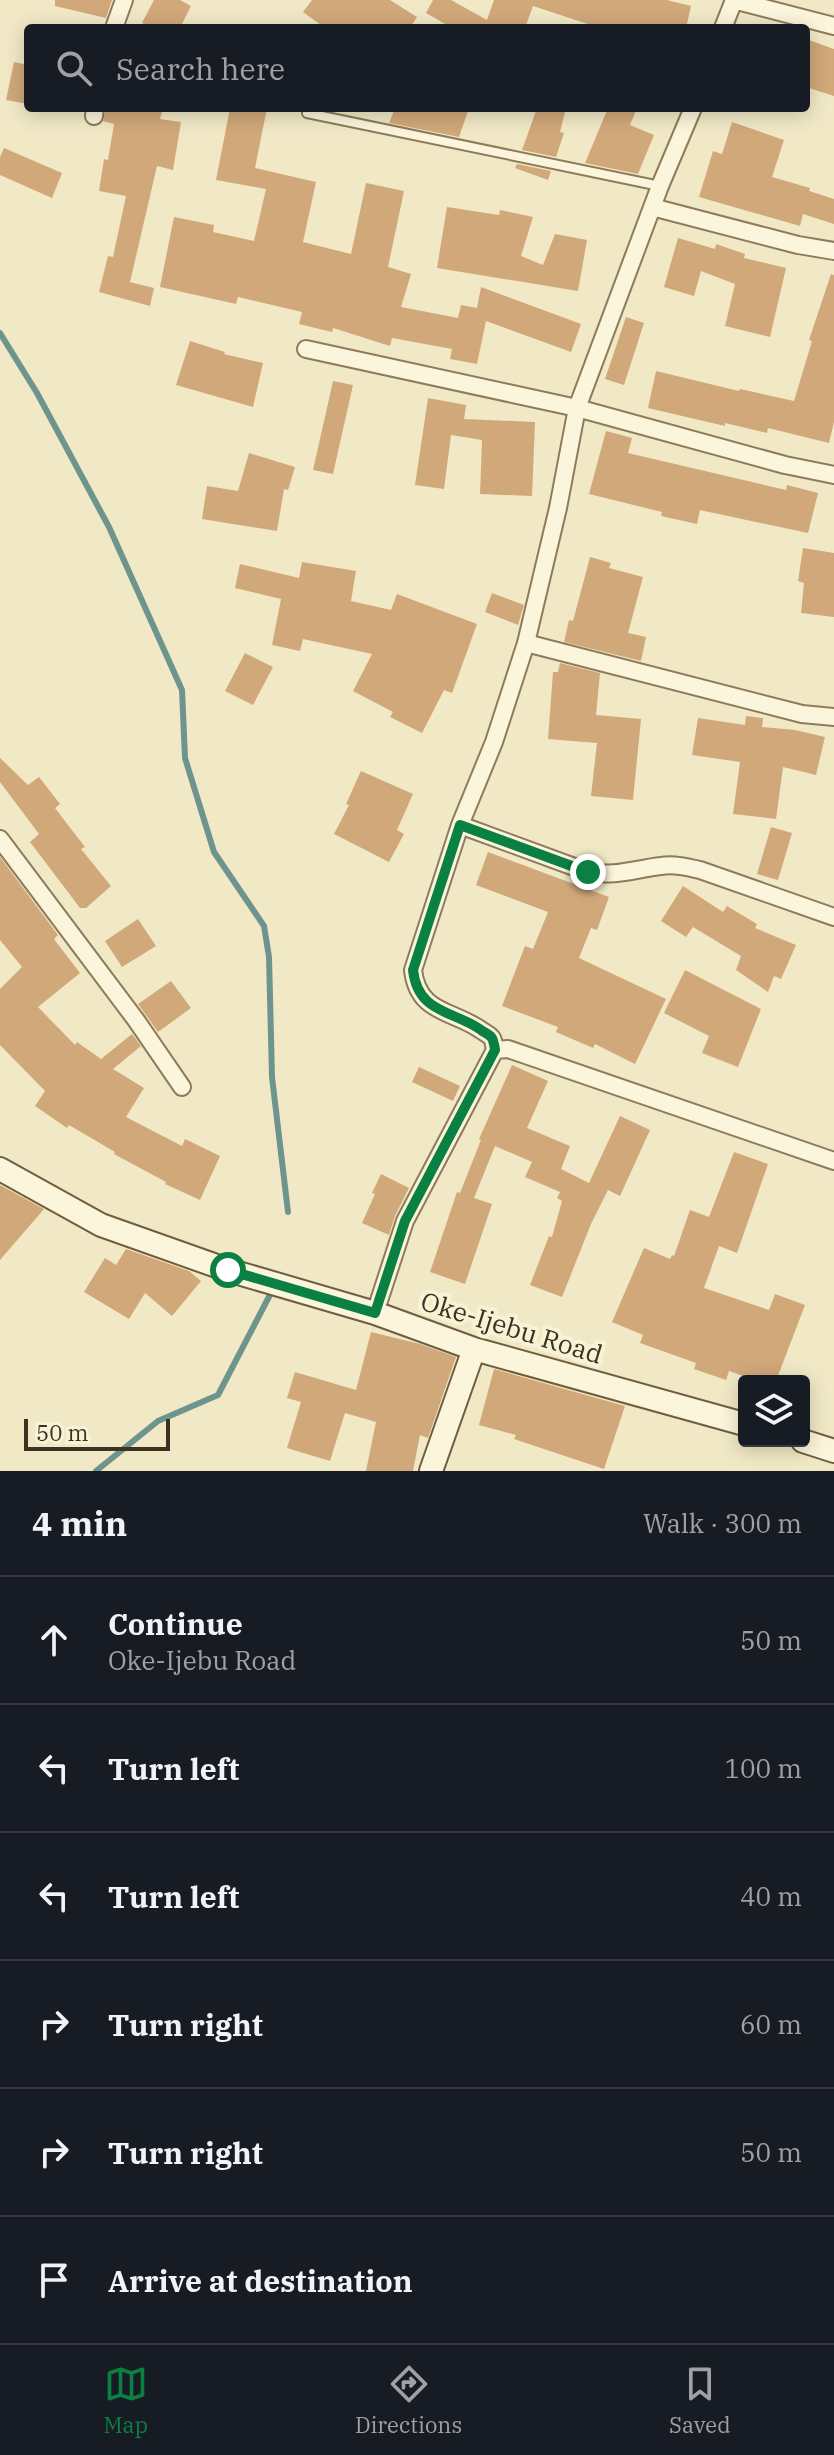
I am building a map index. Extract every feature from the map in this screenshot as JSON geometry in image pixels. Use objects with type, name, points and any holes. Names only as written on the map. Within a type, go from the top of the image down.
[{"type":"main road","name":"Oke-Ijebu Road","points":[[0,1169],[101,1225],[228,1270],[375,1313],[474,1349],[738,1422]]},
{"type":"main road","points":[[431,1471],[474,1349]]},
{"type":"main road","points":[[810,1443],[834,1451]]},
{"type":"street","points":[[115,24],[124,0]]},
{"type":"street","points":[[725,24],[734,0],[834,26]]},
{"type":"street","points":[[375,1313],[405,1221],[495,1050],[492,1038],[474,1025],[437,1010],[421,994],[414,981],[413,970],[460,825],[494,742],[526,643],[558,508],[577,408],[660,186],[691,112]]},
{"type":"street","points":[[652,207],[798,245],[834,251]]},
{"type":"street","points":[[306,349],[577,408],[785,465],[834,475]]},
{"type":"street","points":[[526,643],[802,714],[834,717]]},
{"type":"street","points":[[460,825],[588,872],[605,875],[662,866],[689,868],[834,917]]},
{"type":"street","points":[[0,839],[136,1020],[182,1087]]},
{"type":"street","points":[[495,1050],[508,1049],[834,1161]]},
{"type":"lane","points":[[307,113],[660,186]]},
{"type":"building","points":[[55,0],[112,0],[106,18],[55,6]]},
{"type":"building","points":[[154,0],[180,0],[191,6],[182,24],[142,23]]},
{"type":"building","points":[[312,0],[390,0],[417,17],[413,24],[320,24],[303,12]]},
{"type":"building","points":[[433,0],[451,0],[487,20],[494,0],[667,0],[691,6],[687,24],[588,24],[533,6],[526,24],[445,24],[426,13]]},
{"type":"building","points":[[810,40],[834,49],[834,96],[810,88]]},
{"type":"building","points":[[14,62],[24,64],[24,103],[6,100]]},
{"type":"building","points":[[105,112],[162,112],[160,119],[181,122],[173,170],[157,166],[130,282],[154,288],[150,306],[99,292],[108,256],[113,257],[126,196],[99,191],[114,124],[103,121]]},
{"type":"building","points":[[229,112],[266,112],[255,168],[316,182],[303,242],[351,254],[366,183],[404,191],[388,267],[411,274],[401,307],[458,318],[461,305],[477,308],[481,287],[581,324],[571,352],[486,321],[477,364],[450,359],[452,349],[392,338],[390,346],[333,328],[332,332],[299,324],[302,312],[238,297],[236,304],[160,287],[174,217],[214,225],[213,232],[254,241],[266,189],[216,180]]},
{"type":"building","points":[[393,112],[468,112],[459,137],[389,123]]},
{"type":"building","points":[[536,112],[565,112],[560,132],[564,133],[556,157],[522,150]]},
{"type":"building","points":[[606,112],[635,112],[630,125],[654,135],[638,174],[585,163]]},
{"type":"building","points":[[732,122],[784,140],[772,177],[834,199],[834,224],[803,214],[800,226],[699,197],[713,151],[722,154]]},
{"type":"building","points":[[4,148],[62,173],[52,198],[0,175],[0,157]]},
{"type":"building","points":[[517,164],[551,171],[548,180],[515,168]]},
{"type":"building","points":[[447,207],[499,215],[500,210],[533,217],[521,256],[543,265],[555,234],[587,240],[578,291],[437,268]]},
{"type":"building","points":[[678,238],[715,249],[716,244],[745,254],[744,258],[786,268],[770,337],[725,326],[735,284],[701,271],[694,296],[664,287]]},
{"type":"building","points":[[831,274],[834,275],[834,422],[829,443],[768,428],[767,433],[725,423],[725,426],[648,408],[656,371],[794,401],[812,341],[809,340]]},
{"type":"building","points":[[626,317],[644,323],[624,385],[605,379]]},
{"type":"building","points":[[190,341],[224,354],[263,363],[253,407],[176,385]]},
{"type":"building","points":[[333,381],[353,385],[333,474],[313,470]]},
{"type":"building","points":[[428,398],[466,405],[464,419],[535,422],[532,496],[480,494],[482,440],[451,435],[444,489],[415,485]]},
{"type":"building","points":[[606,431],[632,438],[628,453],[786,490],[787,485],[818,493],[808,533],[700,510],[697,524],[589,494]]},
{"type":"building","points":[[249,453],[295,467],[288,490],[284,489],[277,531],[202,519],[207,486],[238,491]]},
{"type":"building","points":[[803,548],[834,553],[834,617],[801,613],[804,583],[798,581]]},
{"type":"building","points":[[590,557],[611,563],[609,568],[643,577],[628,633],[646,637],[641,661],[564,642],[569,620],[573,621]]},
{"type":"building","points":[[302,562],[356,571],[351,601],[391,610],[397,594],[477,624],[452,693],[444,690],[422,733],[390,717],[393,712],[353,691],[372,654],[303,639],[300,651],[272,645],[281,599],[235,588],[240,564],[299,578]]},
{"type":"building","points":[[492,593],[524,605],[518,625],[485,612]]},
{"type":"building","points":[[245,653],[273,667],[253,705],[225,691]]},
{"type":"building","points":[[560,663],[600,673],[596,715],[641,719],[633,800],[591,796],[597,743],[548,739],[553,672],[558,672]]},
{"type":"building","points":[[746,716],[763,718],[762,727],[825,737],[816,775],[783,767],[776,819],[733,814],[740,762],[692,755],[698,718],[745,725]]},
{"type":"building","points":[[0,758],[28,785],[39,777],[60,804],[55,808],[85,847],[81,849],[111,886],[86,908],[80,908],[30,842],[39,834],[0,782]]},
{"type":"building","points":[[361,771],[413,794],[397,830],[404,834],[389,862],[334,834]]},
{"type":"building","points":[[771,827],[792,833],[778,880],[757,874]]},
{"type":"building","points":[[488,852],[609,897],[597,930],[591,928],[579,958],[666,999],[635,1064],[595,1044],[593,1048],[556,1032],[558,1027],[502,1006],[525,946],[533,949],[548,912],[476,885]]},
{"type":"building","points":[[0,857],[58,935],[54,939],[80,973],[38,1007],[75,1045],[77,1042],[101,1059],[132,1034],[141,1046],[113,1069],[144,1088],[126,1117],[182,1146],[185,1139],[220,1156],[200,1200],[165,1184],[69,1125],[67,1128],[35,1106],[45,1091],[0,1045],[0,989],[22,967],[0,940]]},
{"type":"building","points":[[683,886],[723,912],[727,906],[757,924],[755,928],[796,945],[781,979],[774,976],[768,992],[736,970],[741,956],[693,927],[686,937],[661,921]]},
{"type":"building","points":[[138,919],[156,946],[122,967],[105,941]]},
{"type":"building","points":[[685,970],[761,1009],[738,1067],[702,1053],[709,1036],[664,1013]]},
{"type":"building","points":[[171,981],[191,1008],[158,1032],[138,1004]]},
{"type":"building","points":[[512,1065],[548,1081],[527,1128],[570,1146],[561,1169],[589,1183],[620,1116],[650,1130],[620,1196],[608,1190],[562,1297],[530,1285],[549,1236],[552,1237],[562,1201],[557,1198],[560,1192],[525,1177],[532,1162],[495,1146],[474,1198],[492,1204],[465,1284],[430,1272],[457,1192],[460,1193],[479,1139]]},
{"type":"building","points":[[419,1067],[460,1086],[453,1101],[412,1082]]},
{"type":"building","points":[[734,1152],[768,1164],[737,1253],[719,1246],[704,1288],[769,1310],[775,1294],[805,1305],[778,1375],[740,1375],[729,1371],[726,1380],[694,1369],[696,1363],[640,1343],[643,1335],[612,1322],[644,1248],[670,1259],[674,1256],[690,1210],[709,1217]]},
{"type":"building","points":[[381,1174],[409,1188],[389,1235],[362,1223]]},
{"type":"building","points":[[0,1185],[44,1209],[0,1260]]},
{"type":"building","points":[[126,1249],[189,1271],[201,1281],[172,1316],[145,1293],[129,1319],[84,1292],[105,1258],[116,1265]]},
{"type":"building","points":[[371,1332],[456,1357],[428,1438],[420,1435],[413,1471],[366,1471],[376,1422],[345,1413],[330,1461],[287,1448],[301,1402],[287,1398],[295,1372],[356,1390]]},
{"type":"building","points":[[494,1369],[625,1406],[604,1469],[514,1439],[516,1435],[479,1425]]},
{"type":"waterway","points":[[0,333],[37,393],[109,527],[182,690],[185,758],[214,852],[264,926],[269,957],[272,1077],[288,1212]]},
{"type":"waterway","points":[[96,1471],[158,1421],[218,1395],[273,1289]]},
{"type":"route","points":[[228,1270],[375,1313],[399,1234],[495,1050],[492,1038],[474,1025],[437,1010],[421,994],[414,981],[413,970],[460,825],[588,872]]}]
